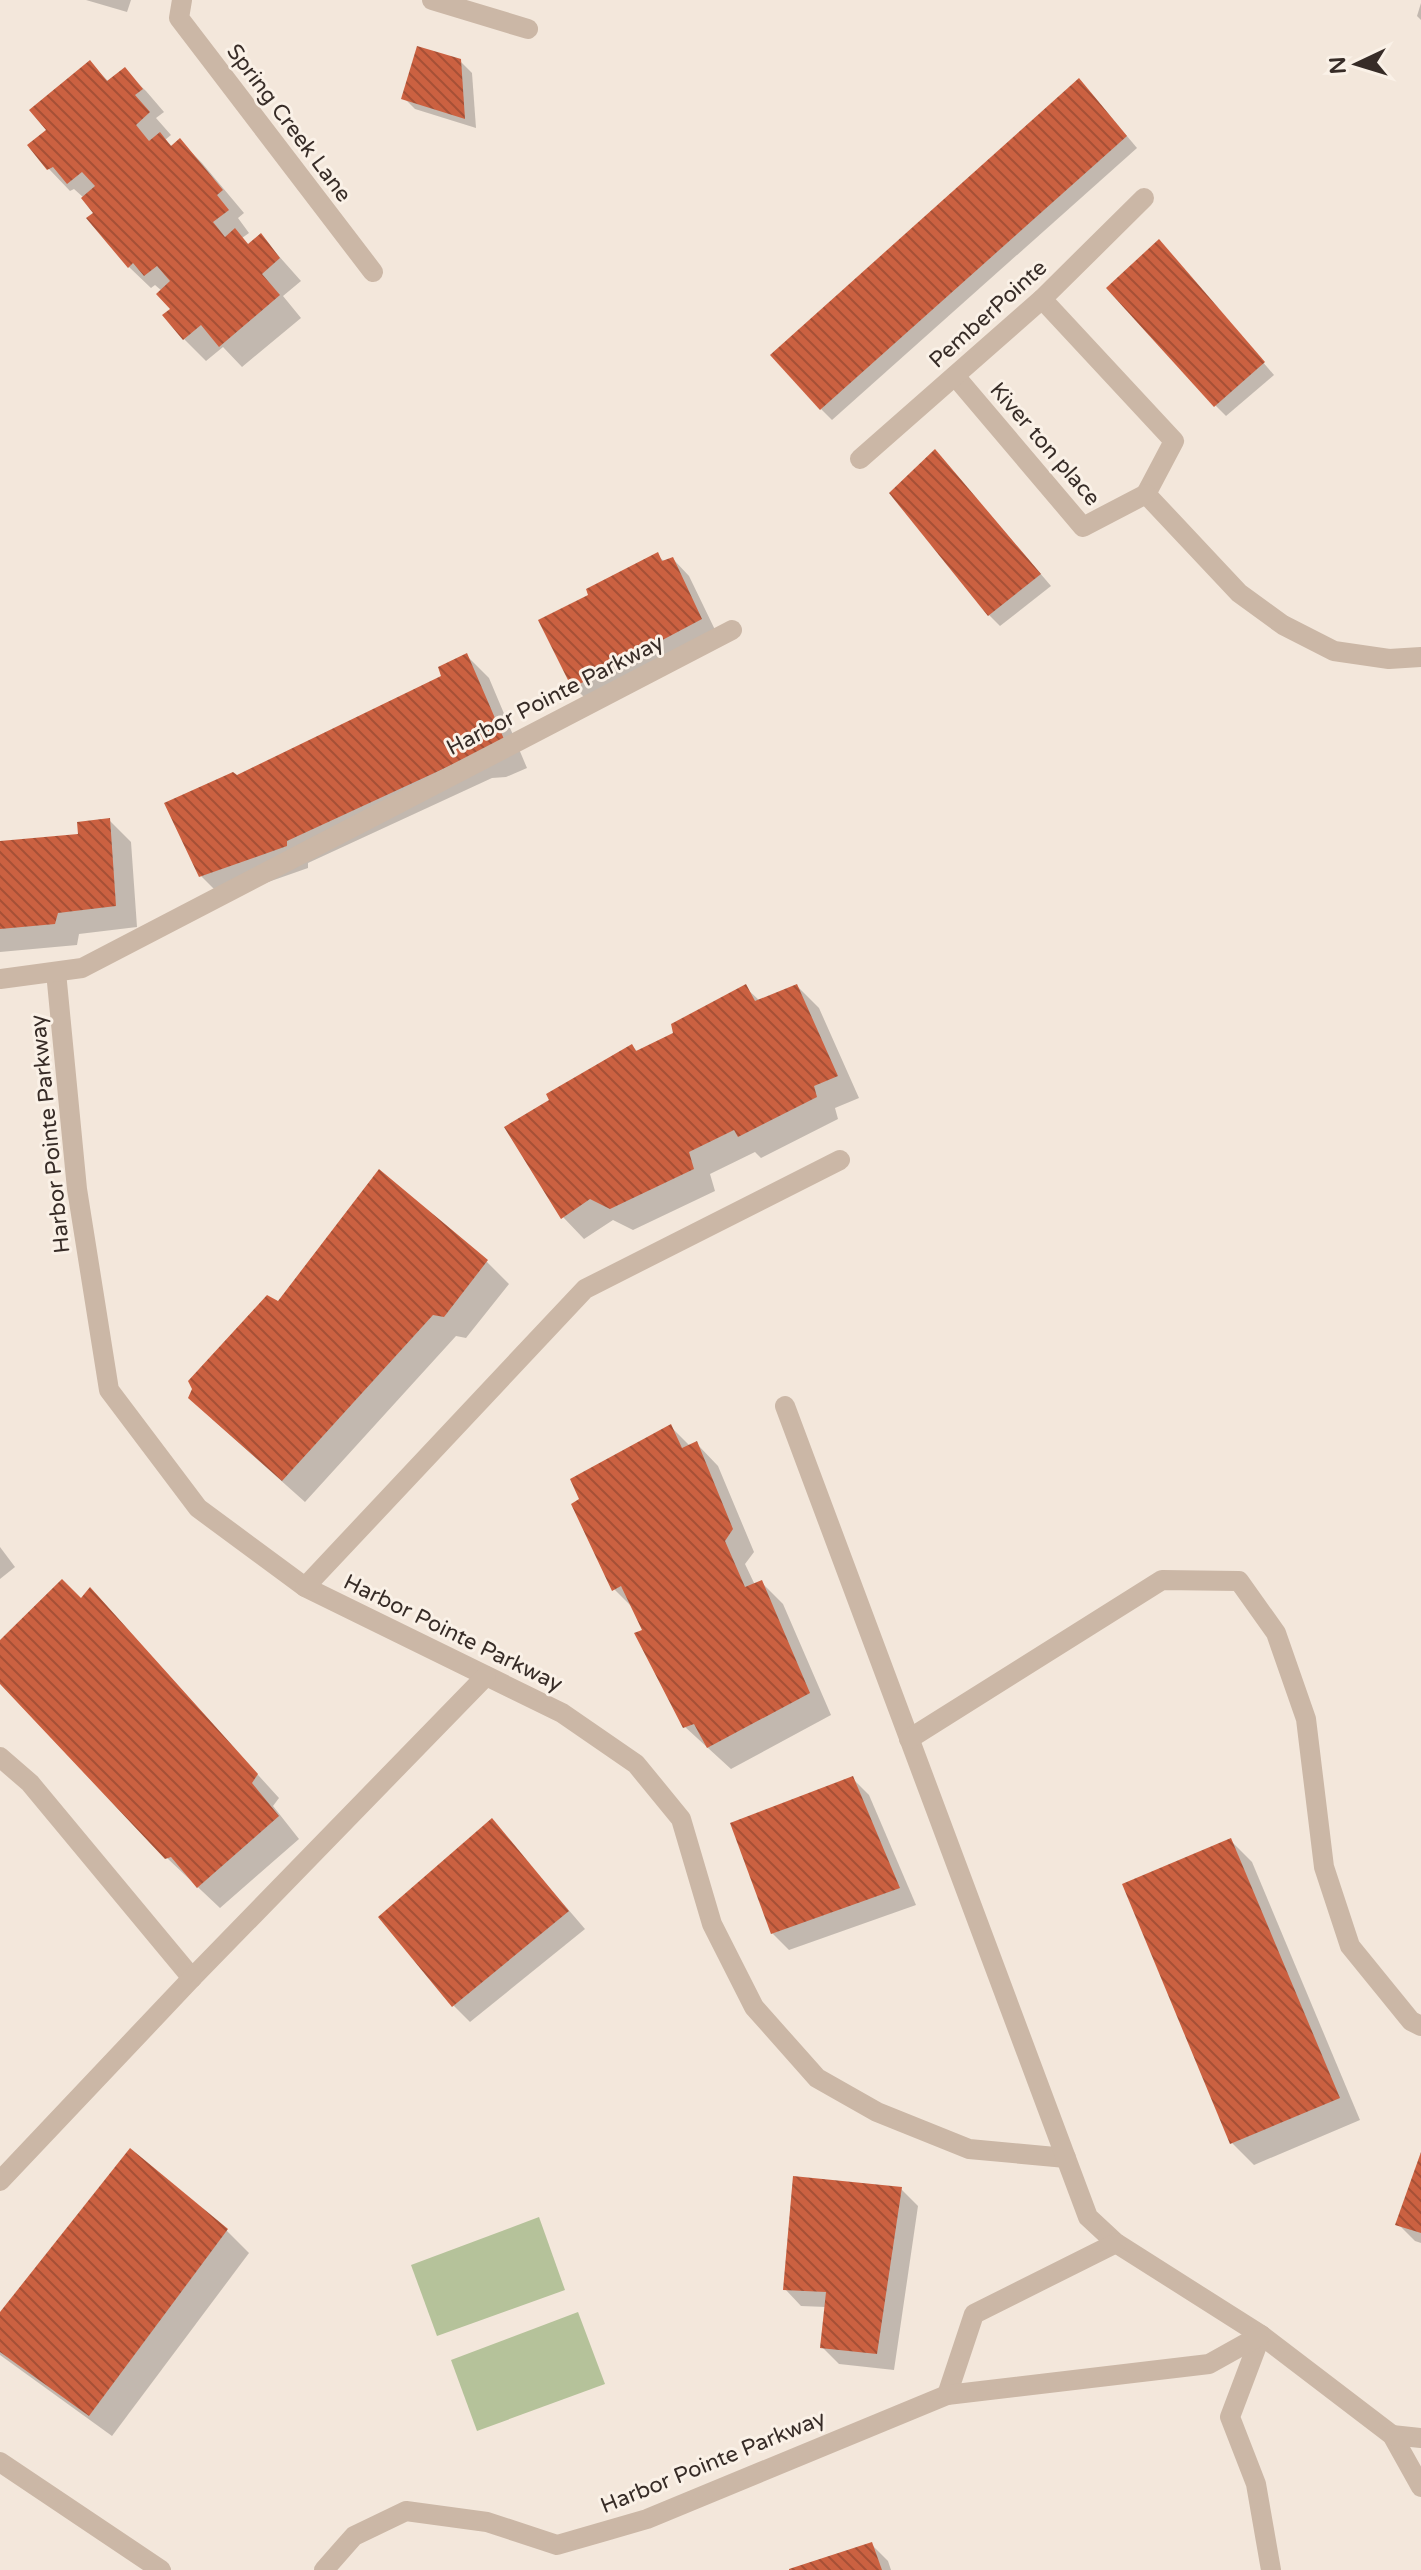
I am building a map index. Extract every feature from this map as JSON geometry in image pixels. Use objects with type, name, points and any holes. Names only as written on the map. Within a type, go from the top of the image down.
[{"type":"street","name":"Spring Creek Lane","points":[[182,0],[179,18],[373,272]]},
{"type":"street","points":[[432,0],[528,29]]},
{"type":"street","name":"PemberPointe","points":[[860,459],[1042,299],[1144,198]]},
{"type":"street","points":[[1042,299],[1174,441],[1146,494],[1239,593],[1283,625],[1334,651],[1389,659],[1421,657]]},
{"type":"street","name":"Kiver ton place","points":[[955,376],[1083,527],[1146,494]]},
{"type":"street","name":"Harbor Pointe Parkway","points":[[0,979],[82,968],[732,630]]},
{"type":"street","name":"Harbor Pointe Parkway","points":[[56,972],[77,1189],[109,1390],[198,1508],[305,1587],[562,1713],[636,1764],[681,1819],[712,1924],[754,2007],[817,2078],[877,2112],[969,2149],[1066,2158]]},
{"type":"street","points":[[305,1587],[585,1289],[840,1160]]},
{"type":"street","points":[[785,1406],[1088,2217],[1116,2243],[1261,2335],[1392,2435],[1421,2487]]},
{"type":"street","points":[[909,1739],[1162,1580],[1239,1581],[1276,1633],[1306,1719],[1324,1867],[1350,1946],[1411,2021],[1421,2026]]},
{"type":"street","points":[[0,2181],[192,1978],[486,1676]]},
{"type":"street","points":[[0,1757],[30,1783],[192,1978]]},
{"type":"street","points":[[947,2395],[974,2314],[1116,2243]]},
{"type":"street","points":[[1261,2335],[1230,2417],[1256,2484],[1271,2570]]},
{"type":"street","name":"Harbor Pointe Parkway","points":[[324,2570],[354,2536],[406,2511],[487,2522],[557,2545],[647,2519],[947,2395],[1209,2364],[1261,2335]]},
{"type":"street","points":[[1392,2435],[1421,2438]]},
{"type":"street","points":[[0,2462],[161,2570]]},
{"type":"green space","points":[[539,2217],[565,2290],[437,2336],[411,2265]]},
{"type":"green space","points":[[578,2312],[605,2384],[477,2431],[451,2360]]},
{"type":"building","points":[[417,46],[461,59],[465,119],[401,99]]},
{"type":"building","points":[[90,60],[107,81],[125,67],[143,89],[135,95],[150,112],[136,125],[149,141],[160,132],[171,146],[180,138],[223,190],[217,195],[229,210],[213,222],[225,237],[235,228],[248,244],[261,233],[280,258],[262,274],[280,295],[219,347],[201,325],[183,340],[162,315],[170,309],[156,294],[170,281],[157,266],[144,276],[133,263],[128,268],[86,218],[93,213],[81,198],[95,186],[82,172],[67,184],[53,167],[47,170],[27,145],[46,130],[29,110]]},
{"type":"building","points":[[1079,78],[1127,136],[820,410],[770,355]]},
{"type":"building","points":[[1159,239],[1265,362],[1214,407],[1106,288]]},
{"type":"building","points":[[935,449],[1041,574],[988,616],[889,493]]},
{"type":"building","points":[[658,552],[662,561],[673,557],[702,619],[572,688],[538,620],[588,595],[586,589]]},
{"type":"building","points":[[467,653],[507,746],[469,757],[287,841],[287,846],[199,877],[164,803],[233,772],[237,775],[441,676],[438,667]]},
{"type":"building","points":[[110,818],[116,906],[58,913],[55,924],[0,929],[0,841],[78,834],[77,822]]},
{"type":"building","points":[[746,984],[755,1001],[797,984],[838,1076],[814,1086],[817,1097],[738,1137],[734,1130],[689,1152],[694,1169],[610,1209],[590,1199],[561,1219],[504,1127],[549,1100],[546,1094],[632,1044],[636,1051],[673,1033],[671,1024]]},
{"type":"building","points":[[379,1169],[488,1260],[444,1317],[433,1315],[282,1481],[188,1398],[192,1389],[188,1381],[267,1295],[278,1301]]},
{"type":"building","points":[[671,1424],[682,1448],[697,1441],[733,1529],[725,1541],[745,1587],[762,1580],[810,1693],[707,1748],[694,1724],[683,1728],[634,1633],[642,1630],[621,1586],[612,1591],[571,1504],[579,1499],[570,1479]]},
{"type":"building","points":[[62,1579],[81,1598],[90,1587],[258,1774],[252,1783],[279,1816],[197,1888],[171,1857],[165,1859],[0,1684],[0,1640]]},
{"type":"building","points":[[853,1776],[900,1888],[771,1934],[730,1823]]},
{"type":"building","points":[[492,1818],[569,1911],[452,2007],[378,1917]]},
{"type":"building","points":[[1231,1838],[1340,2098],[1230,2144],[1122,1884]]},
{"type":"building","points":[[130,2148],[228,2229],[89,2416],[0,2352],[0,2312]]},
{"type":"building","points":[[1421,2152],[1421,2233],[1395,2225]]},
{"type":"building","points":[[793,2176],[902,2187],[877,2354],[820,2348],[826,2292],[783,2290]]},
{"type":"building","points":[[872,2542],[882,2570],[789,2570],[789,2569]]}]
